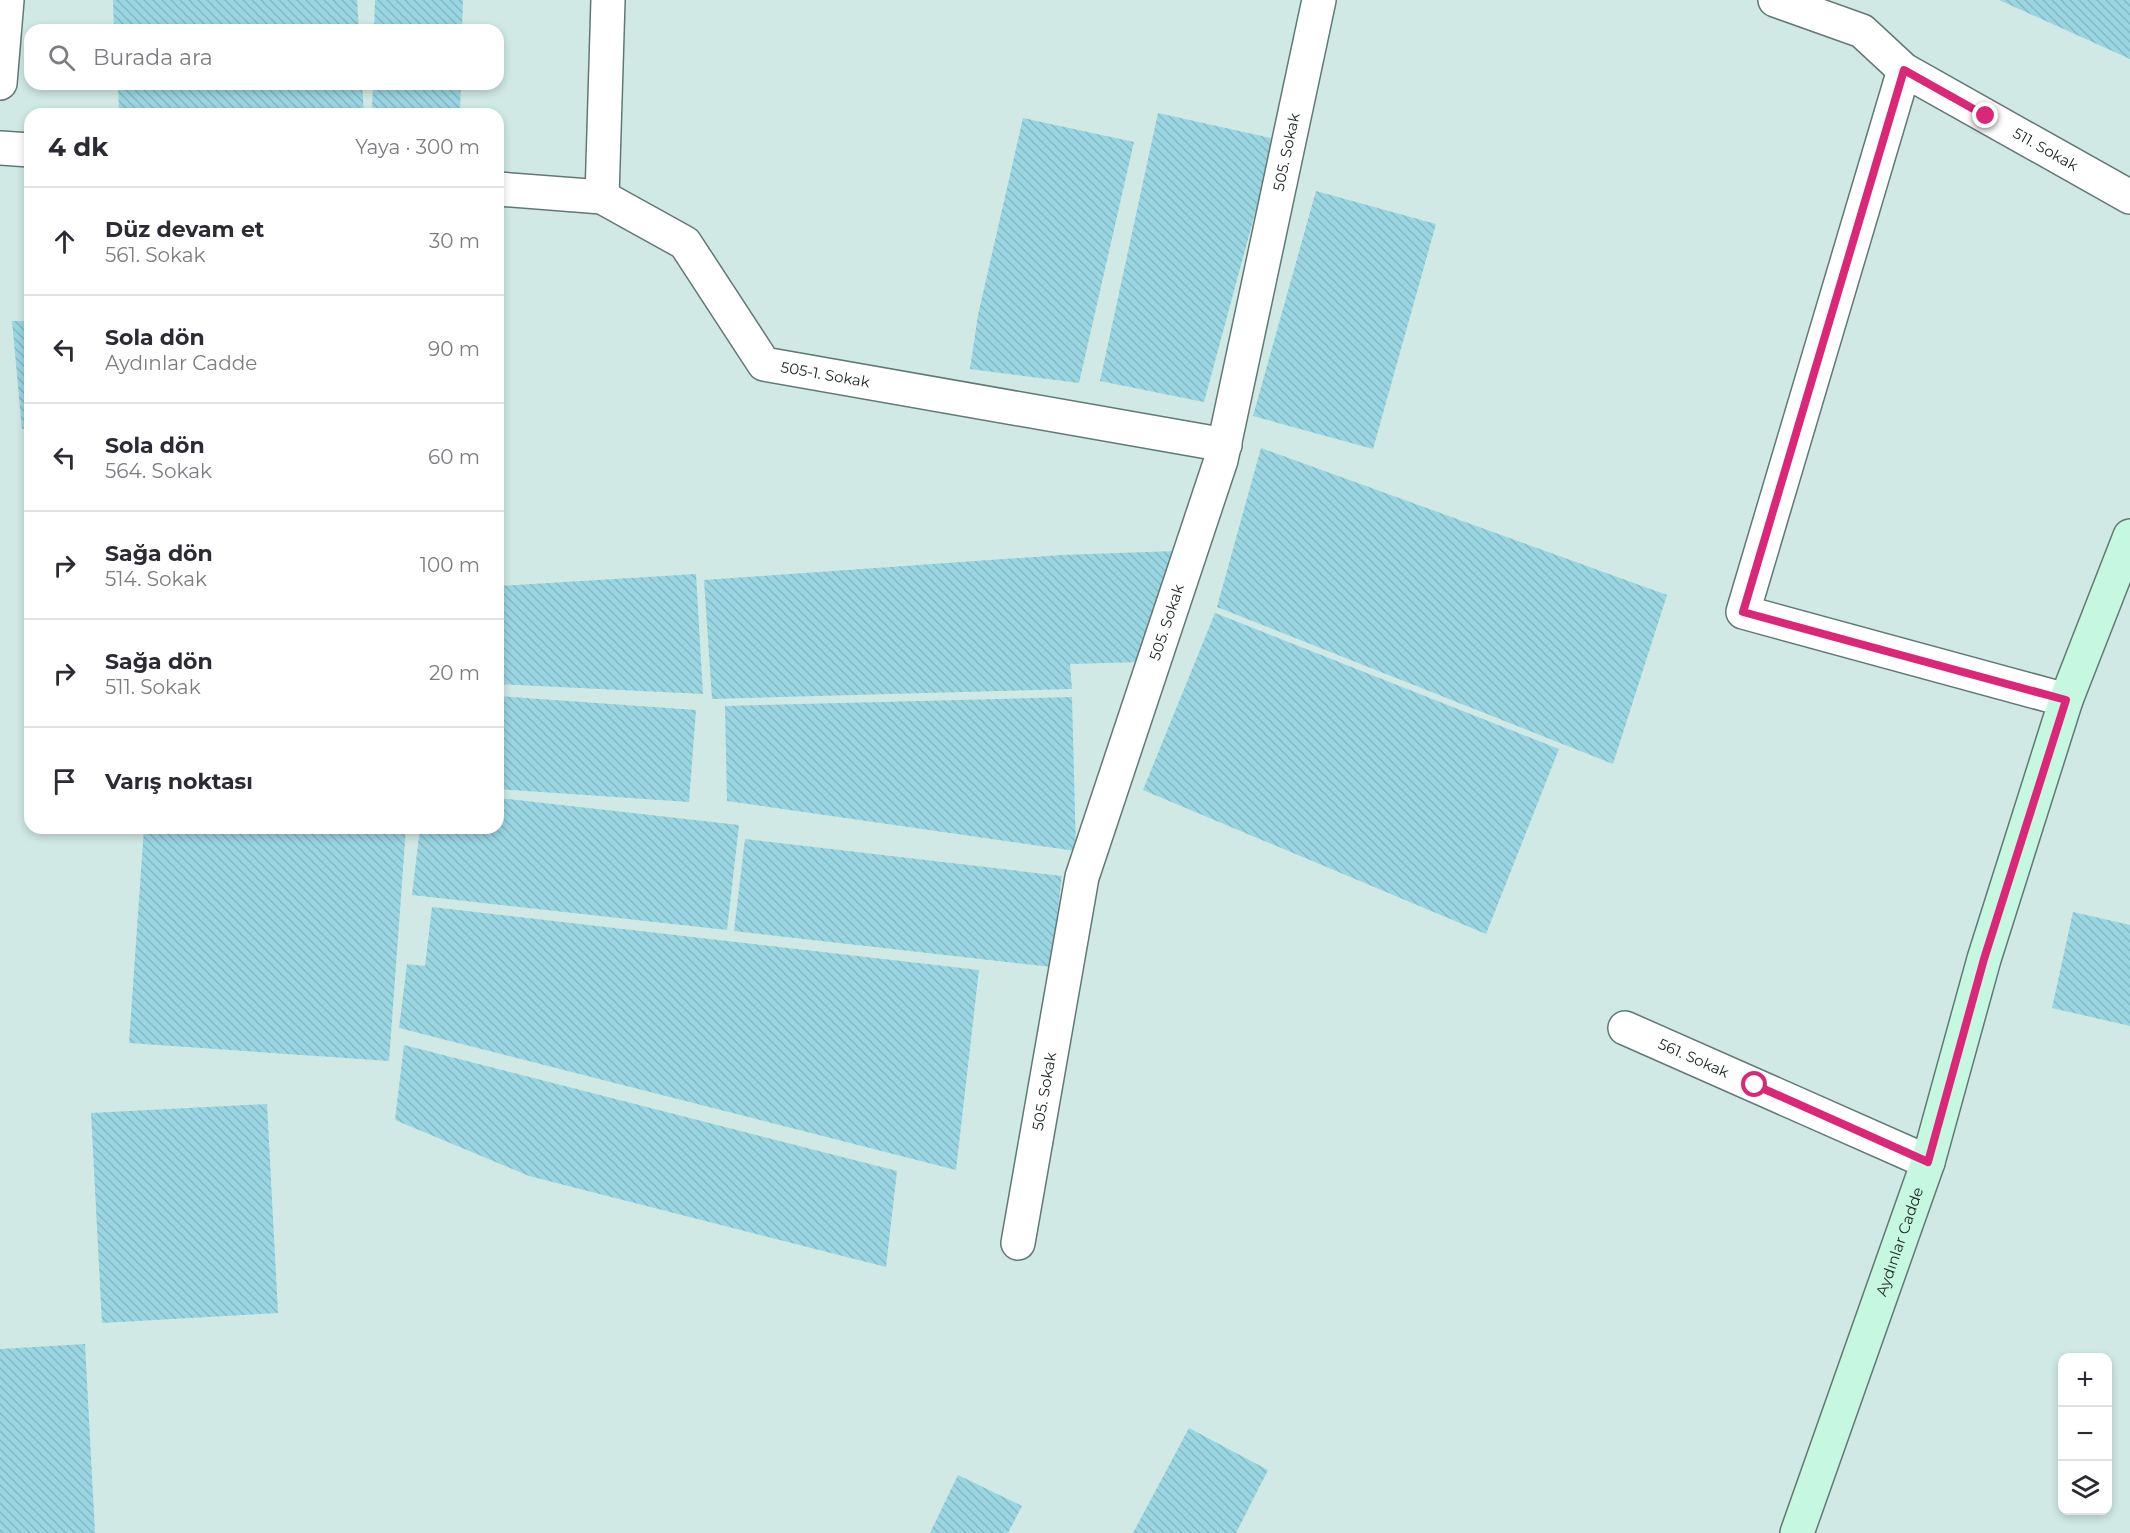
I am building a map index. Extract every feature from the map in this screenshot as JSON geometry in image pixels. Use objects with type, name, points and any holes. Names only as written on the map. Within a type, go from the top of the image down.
[{"type":"street","points":[[0,83],[7,0]]},
{"type":"street","points":[[602,197],[608,0]]},
{"type":"street","name":"505. Sokak","points":[[1018,1243],[1082,877],[1221,460],[1319,0]]},
{"type":"street","name":"511. Sokak","points":[[1775,0],[1862,31],[1904,70],[2130,197]]},
{"type":"street","points":[[1904,70],[1743,612],[2066,700]]},
{"type":"street","points":[[0,148],[24,150]]},
{"type":"street","name":"505-1. Sokak","points":[[504,189],[602,197],[685,243],[764,364],[1225,445]]},
{"type":"street","name":"Aydınlar Cadde","points":[[1797,1533],[1928,1162],[1984,959],[2066,700],[2130,536]]},
{"type":"street","name":"561. Sokak","points":[[1625,1028],[1928,1162]]},
{"type":"building","points":[[113,0],[357,0],[359,24],[114,24]]},
{"type":"building","points":[[375,0],[463,0],[462,24],[374,24]]},
{"type":"building","points":[[1999,0],[2130,0],[2130,59]]},
{"type":"building","points":[[118,90],[362,90],[364,108],[119,108]]},
{"type":"building","points":[[373,90],[461,90],[460,108],[372,108]]},
{"type":"building","points":[[1158,113],[1275,139],[1204,402],[1100,381]]},
{"type":"building","points":[[1023,118],[1134,142],[1079,383],[970,369],[978,315]]},
{"type":"building","points":[[1316,191],[1436,224],[1373,449],[1253,416]]},
{"type":"building","points":[[12,321],[24,321],[24,429],[22,429]]},
{"type":"building","points":[[1261,448],[1667,595],[1613,764],[1217,607]]},
{"type":"building","points":[[1175,551],[1142,662],[1070,664],[1072,689],[712,699],[704,580],[1062,555]]},
{"type":"building","points":[[696,574],[703,694],[504,684],[504,586]]},
{"type":"building","points":[[1215,613],[1559,749],[1486,934],[1143,790]]},
{"type":"building","points":[[504,696],[696,710],[689,802],[504,789]]},
{"type":"building","points":[[1072,697],[1076,851],[727,801],[725,706]]},
{"type":"building","points":[[504,799],[739,825],[727,930],[412,895],[419,834],[504,834]]},
{"type":"building","points":[[144,834],[406,834],[389,1061],[129,1043]]},
{"type":"building","points":[[745,839],[1062,876],[1051,967],[734,931]]},
{"type":"building","points":[[432,907],[979,970],[956,1170],[399,1028],[407,964],[425,966]]},
{"type":"building","points":[[2073,912],[2130,925],[2130,1026],[2052,1008]]},
{"type":"building","points":[[404,1045],[897,1171],[886,1267],[529,1176],[395,1120]]},
{"type":"building","points":[[267,1104],[278,1313],[102,1323],[91,1113]]},
{"type":"building","points":[[85,1344],[95,1533],[0,1533],[0,1349]]},
{"type":"building","points":[[1189,1428],[1268,1470],[1236,1533],[1133,1533]]},
{"type":"building","points":[[958,1475],[1022,1506],[1008,1533],[930,1533]]},
{"type":"route","points":[[1755,1085],[1928,1162],[1984,959],[2066,700],[1743,612],[1904,70],[1986,116]]}]
